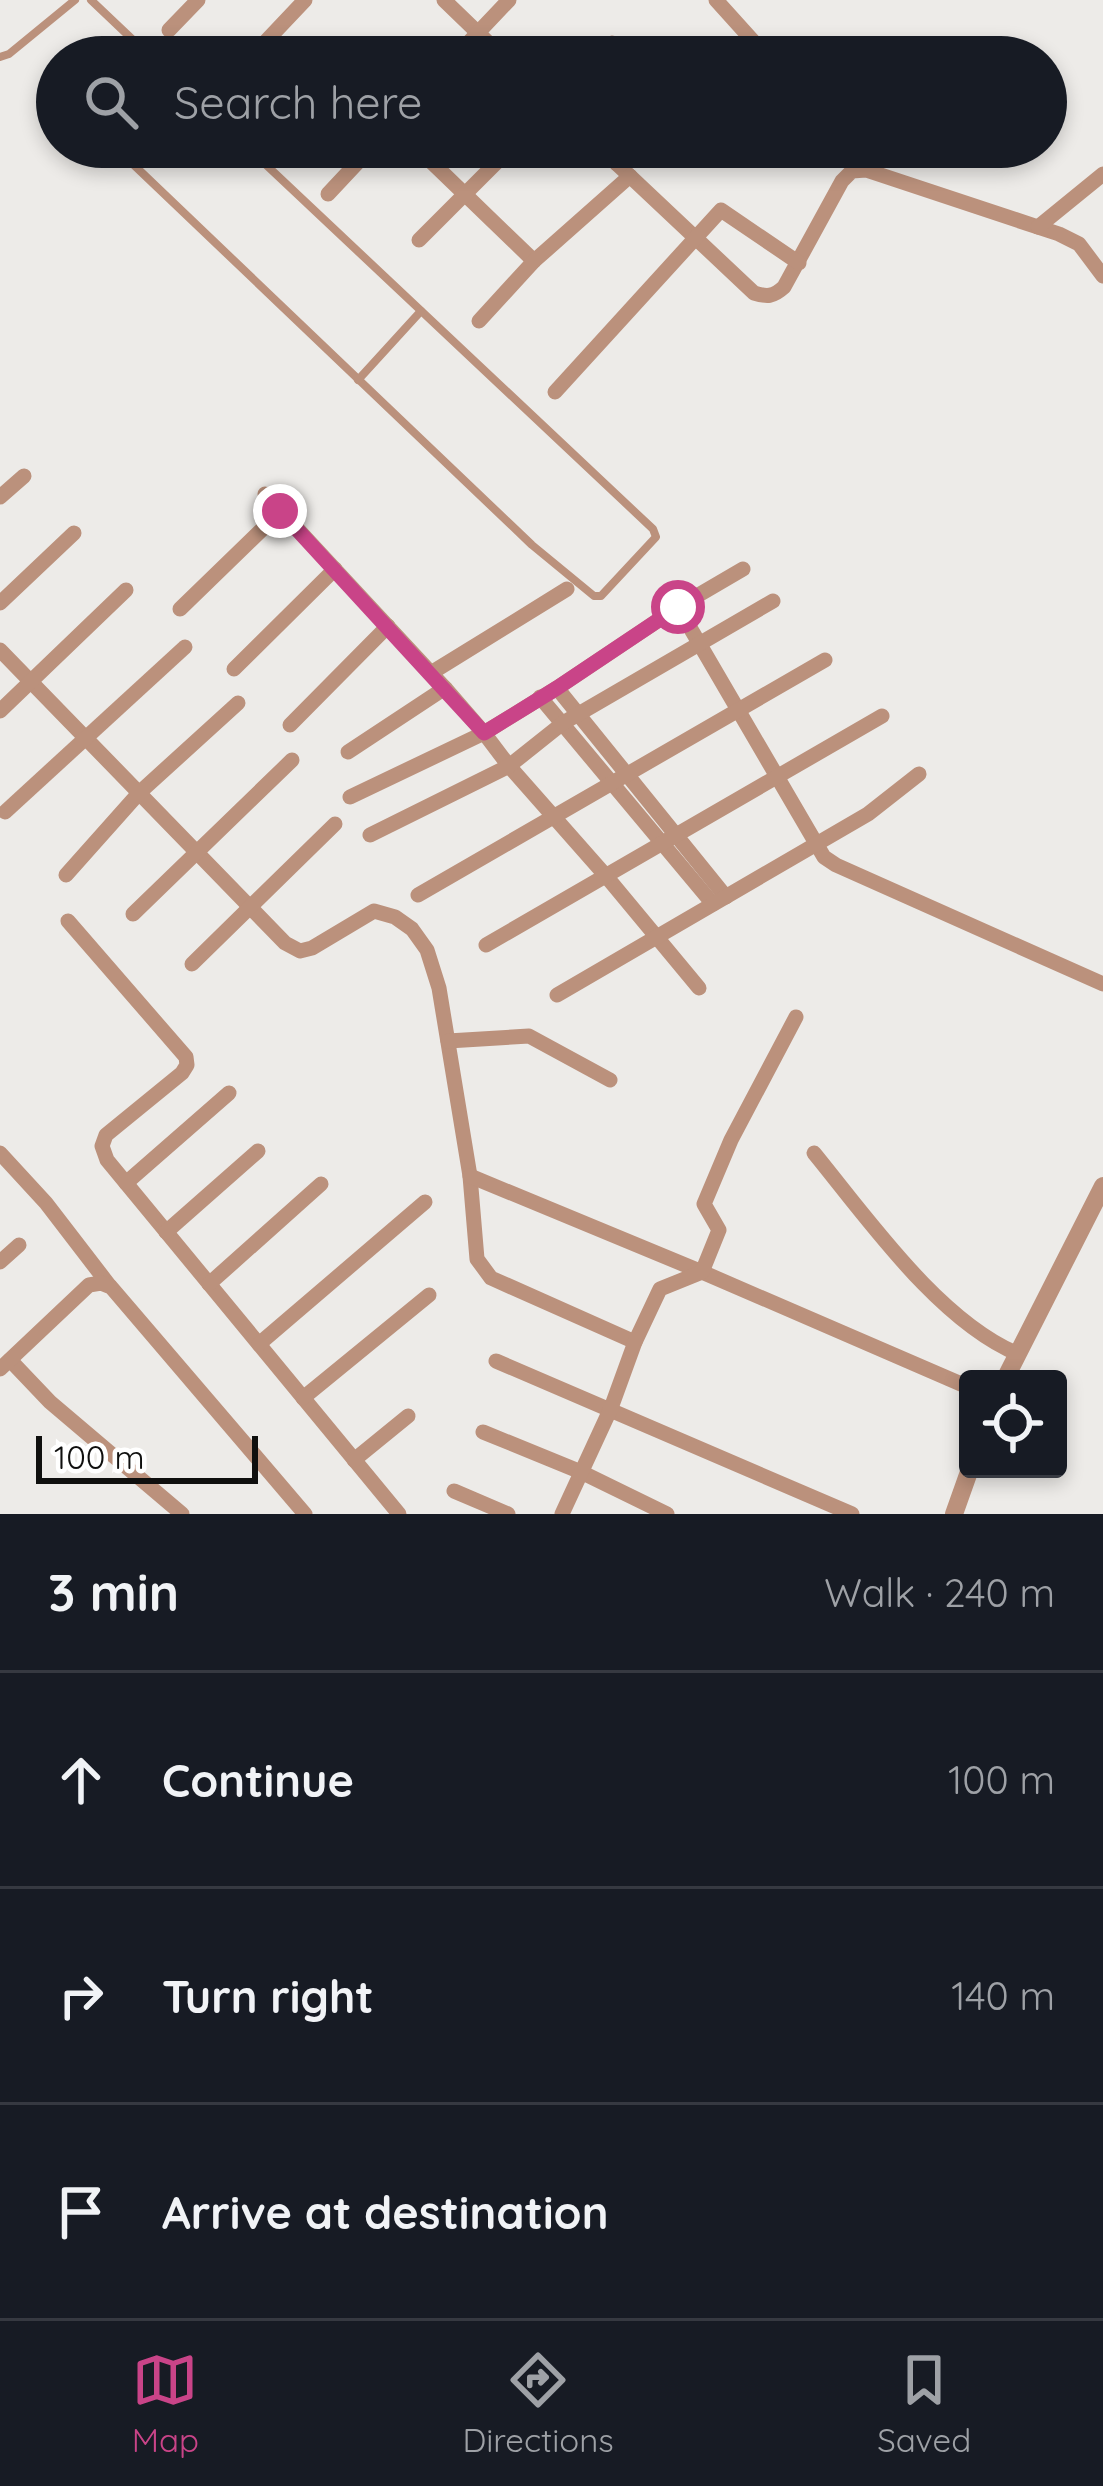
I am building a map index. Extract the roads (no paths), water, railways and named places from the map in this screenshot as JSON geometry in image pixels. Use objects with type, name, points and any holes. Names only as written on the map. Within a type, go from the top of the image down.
[{"type":"street","points":[[170,30],[199,0]]},
{"type":"street","points":[[271,36],[305,0]]},
{"type":"street","points":[[444,0],[480,36]]},
{"type":"street","points":[[474,36],[509,0]]},
{"type":"street","points":[[716,0],[750,36]]},
{"type":"street","points":[[737,20],[746,0]]},
{"type":"street","points":[[328,194],[352,168]]},
{"type":"street","points":[[437,168],[533,261]]},
{"type":"street","points":[[419,239],[490,168]]},
{"type":"street","points":[[621,168],[754,293],[766,297],[775,296],[800,263],[842,181],[852,171],[866,170],[1079,244],[1103,276]]},
{"type":"street","points":[[1038,227],[1103,174]]},
{"type":"street","points":[[479,321],[533,261],[630,176]]},
{"type":"street","points":[[555,392],[722,210],[800,263]]},
{"type":"street","points":[[0,497],[24,476]]},
{"type":"street","points":[[265,494],[446,688],[699,988]]},
{"type":"street","points":[[180,609],[280,511]]},
{"type":"street","points":[[0,603],[74,533]]},
{"type":"street","points":[[234,669],[335,569]]},
{"type":"street","points":[[350,797],[484,733],[742,569]]},
{"type":"street","points":[[431,673],[567,589]]},
{"type":"street","points":[[0,711],[126,590]]},
{"type":"street","points":[[370,835],[508,766],[570,719],[773,601]]},
{"type":"street","points":[[678,607],[824,857],[1103,984]]},
{"type":"street","points":[[290,724],[388,626]]},
{"type":"street","points":[[5,812],[185,647]]},
{"type":"street","points":[[0,650],[285,944],[300,951],[312,948],[374,911],[412,929],[427,950],[440,988],[470,1176],[477,1259],[491,1277],[635,1342]]},
{"type":"street","points":[[418,895],[825,660]]},
{"type":"street","points":[[348,752],[446,688]]},
{"type":"street","points":[[557,688],[570,719]]},
{"type":"street","points":[[540,697],[570,719],[720,901]]},
{"type":"street","points":[[66,875],[140,793],[238,703]]},
{"type":"street","points":[[485,945],[882,716]]},
{"type":"street","points":[[133,914],[292,760]]},
{"type":"street","points":[[557,995],[885,803],[920,774]]},
{"type":"street","points":[[192,964],[335,824]]},
{"type":"street","points":[[68,921],[186,1057],[182,1072],[106,1135],[102,1146],[107,1160],[399,1514]]},
{"type":"street","points":[[562,1514],[660,1289],[702,1272],[719,1230],[704,1204],[731,1140],[796,1017]]},
{"type":"street","points":[[448,1040],[530,1036],[610,1080]]},
{"type":"street","points":[[126,1183],[229,1093]]},
{"type":"street","points":[[166,1232],[258,1151]]},
{"type":"street","points":[[0,1153],[304,1514]]},
{"type":"street","points":[[814,1154],[927,1287],[983,1336],[1018,1354]]},
{"type":"street","points":[[470,1176],[959,1383]]},
{"type":"street","points":[[209,1284],[321,1184]]},
{"type":"street","points":[[1010,1370],[1103,1186]]},
{"type":"street","points":[[259,1344],[425,1202]]},
{"type":"street","points":[[0,1262],[19,1245]]},
{"type":"street","points":[[111,1287],[89,1285],[5,1365],[182,1514]]},
{"type":"street","points":[[303,1398],[429,1295]]},
{"type":"street","points":[[496,1361],[841,1512]]},
{"type":"street","points":[[354,1460],[409,1416]]},
{"type":"street","points":[[483,1432],[667,1514]]},
{"type":"street","points":[[954,1514],[967,1478]]},
{"type":"street","points":[[454,1491],[508,1514]]},
{"type":"lane","points":[[0,57],[75,0]]},
{"type":"lane","points":[[92,0],[130,36]]},
{"type":"lane","points":[[137,168],[532,545],[594,596],[601,596],[656,537],[653,529],[269,168]]},
{"type":"lane","points":[[358,380],[421,311]]}]
